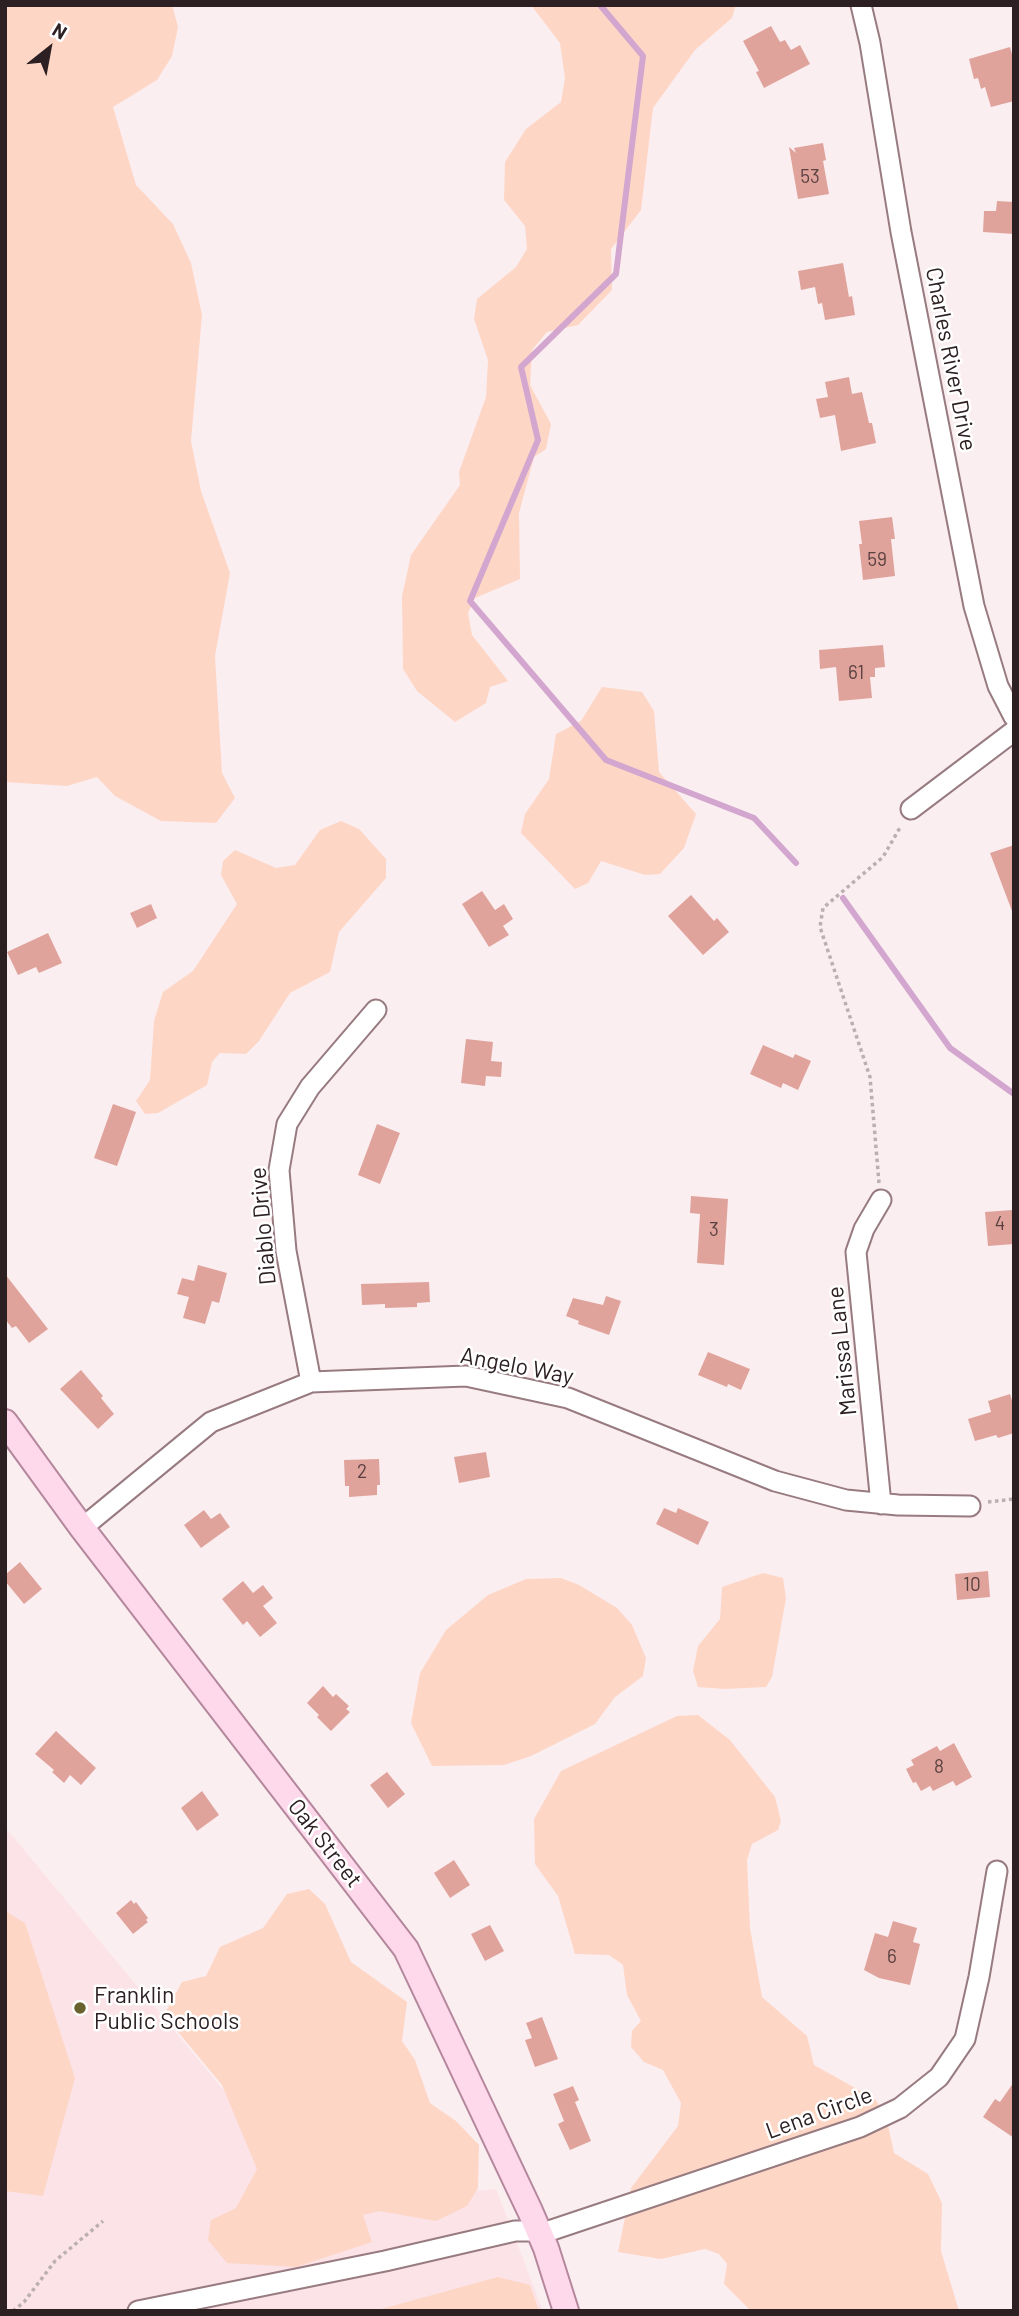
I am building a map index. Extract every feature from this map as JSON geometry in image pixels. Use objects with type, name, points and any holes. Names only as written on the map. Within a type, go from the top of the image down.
[{"type":"main road","name":"Oak Street","points":[[5,1422],[82,1528],[407,1949],[540,2234],[566,2311]]},
{"type":"street","name":"Charles River Drive","points":[[862,5],[901,233],[974,606],[998,686],[1014,717]]},
{"type":"street","points":[[911,809],[1014,731]]},
{"type":"street","name":"Diablo Drive","points":[[311,1382],[286,1251],[279,1170],[287,1124],[310,1087],[376,1010]]},
{"type":"street","name":"Marissa Lane","points":[[881,1200],[864,1229],[856,1252],[881,1504]]},
{"type":"street","name":"Angelo Way","points":[[82,1528],[211,1422],[311,1382],[466,1376],[568,1398],[775,1481],[846,1500],[881,1504],[970,1506]]},
{"type":"street","name":"Lena Circle","points":[[138,2311],[385,2261],[515,2231],[533,2231],[540,2234],[860,2127],[900,2108],[939,2077],[965,2039],[979,1977],[997,1871]]},
{"type":"path","points":[[881,1200],[870,1077],[820,927],[823,908],[883,857],[911,809]]},
{"type":"path","points":[[970,1506],[1014,1499]]},
{"type":"path","points":[[13,2311],[24,2302],[55,2261],[103,2221]]},
{"type":"shaded area","points":[[5,5],[172,5],[178,27],[172,56],[157,80],[113,107],[136,185],[173,224],[191,263],[202,315],[191,441],[201,491],[230,573],[215,656],[222,773],[235,798],[216,823],[161,821],[115,796],[97,777],[67,786],[5,782]]},
{"type":"shaded area","points":[[531,5],[736,5],[732,18],[695,50],[653,108],[641,210],[611,249],[612,290],[578,325],[547,332],[532,350],[530,385],[551,424],[546,449],[534,457],[519,513],[520,579],[475,598],[468,613],[472,635],[508,681],[490,687],[486,703],[455,722],[417,691],[403,669],[402,596],[411,555],[460,485],[459,472],[486,397],[488,360],[474,319],[477,299],[516,267],[527,249],[525,226],[504,200],[505,162],[526,129],[561,102],[565,78],[560,43]]},
{"type":"shaded area","points":[[602,687],[642,692],[654,711],[659,772],[696,814],[684,848],[660,874],[645,875],[601,861],[588,883],[575,889],[521,833],[525,814],[549,779],[556,734],[581,721]]},
{"type":"shaded area","points":[[341,821],[359,829],[386,859],[386,878],[339,932],[330,972],[290,993],[259,1041],[246,1054],[220,1053],[212,1062],[207,1085],[158,1113],[145,1114],[136,1101],[150,1080],[154,1021],[163,992],[193,971],[237,904],[221,875],[223,861],[235,850],[276,868],[295,865],[320,830]]},
{"type":"shaded area","points":[[763,1573],[783,1578],[786,1598],[772,1677],[766,1687],[698,1687],[693,1671],[698,1646],[720,1619],[722,1587]]},
{"type":"shaded area","points":[[561,1578],[579,1585],[617,1608],[632,1625],[646,1658],[643,1676],[615,1697],[595,1724],[531,1756],[504,1765],[432,1766],[411,1723],[420,1673],[446,1630],[488,1595],[526,1579]]},
{"type":"shaded area","points":[[698,1715],[730,1740],[775,1797],[781,1821],[778,1830],[752,1844],[747,1860],[750,1928],[762,1997],[807,2036],[814,2065],[875,2099],[886,2116],[894,2153],[928,2174],[942,2203],[941,2251],[959,2311],[751,2311],[724,2284],[727,2264],[719,2254],[705,2249],[661,2259],[618,2252],[631,2188],[678,2126],[681,2103],[663,2070],[644,2062],[631,2047],[632,2031],[641,2021],[627,1995],[623,1965],[609,1955],[575,1954],[558,1896],[535,1864],[534,1819],[561,1771],[677,1716]]},
{"type":"shaded area","name":"Franklin Public Schools","points":[[5,1827],[320,2206],[496,2189],[543,2311],[5,2311]]},
{"type":"shaded area","points":[[309,1889],[325,1904],[351,1962],[407,2002],[402,2041],[415,2060],[430,2103],[456,2121],[479,2145],[478,2188],[467,2206],[436,2221],[379,2211],[363,2215],[372,2242],[296,2267],[227,2263],[208,2240],[211,2220],[236,2208],[257,2169],[222,2085],[164,2015],[182,1982],[206,1976],[220,1947],[263,1928],[287,1894]]},
{"type":"shaded area","points":[[5,1911],[25,1923],[75,2078],[43,2196],[5,2191]]},
{"type":"shaded area","points":[[498,2277],[530,2285],[539,2311],[374,2311]]},
{"type":"building","points":[[771,26],[780,42],[785,40],[791,50],[800,45],[810,64],[764,88],[756,72],[759,71],[743,41]]},
{"type":"building","points":[[1010,47],[1014,61],[1014,101],[991,107],[985,87],[981,89],[978,78],[974,79],[969,59]]},
{"type":"building","points":[[823,143],[826,160],[823,161],[829,194],[798,199],[789,147],[796,153],[794,148]]},
{"type":"building","points":[[997,201],[1014,202],[1014,234],[983,232],[984,211],[996,211]]},
{"type":"building","points":[[843,263],[855,315],[825,320],[815,287],[801,290],[798,271]]},
{"type":"building","points":[[849,377],[852,394],[862,392],[876,443],[841,451],[835,415],[820,418],[816,399],[828,397],[825,382]]},
{"type":"building","points":[[892,517],[895,539],[891,539],[895,576],[863,580],[859,521]]},
{"type":"building","points":[[883,645],[885,667],[875,668],[875,677],[870,677],[872,698],[839,701],[836,667],[820,669],[819,650]]},
{"type":"building","points":[[1014,845],[1014,910],[1012,911],[990,853]]},
{"type":"building","points":[[482,891],[495,910],[504,904],[513,919],[503,926],[509,935],[489,947],[462,904]]},
{"type":"building","points":[[691,895],[714,921],[717,918],[729,932],[703,955],[668,916]]},
{"type":"building","points":[[151,904],[157,918],[137,928],[130,913]]},
{"type":"building","points":[[48,933],[62,963],[39,973],[36,967],[18,975],[7,952]]},
{"type":"building","points":[[466,1039],[493,1042],[491,1061],[502,1062],[501,1077],[486,1076],[485,1086],[461,1083]]},
{"type":"building","points":[[763,1045],[793,1058],[795,1054],[811,1061],[798,1090],[783,1083],[781,1088],[750,1074]]},
{"type":"building","points":[[113,1104],[136,1112],[117,1166],[94,1158]]},
{"type":"building","points":[[377,1124],[400,1133],[380,1184],[358,1175]]},
{"type":"building","points":[[691,1196],[728,1199],[724,1265],[697,1263],[700,1214],[690,1213]]},
{"type":"building","points":[[1012,1210],[1014,1244],[988,1246],[985,1212]]},
{"type":"building","points":[[198,1265],[227,1273],[219,1303],[212,1301],[205,1324],[183,1318],[189,1297],[177,1294],[182,1278],[194,1281]]},
{"type":"building","points":[[5,1274],[48,1329],[29,1343],[16,1326],[12,1328],[5,1319]]},
{"type":"building","points":[[429,1282],[430,1302],[417,1303],[417,1307],[385,1308],[385,1304],[362,1305],[361,1284]]},
{"type":"building","points":[[606,1296],[621,1301],[609,1335],[578,1324],[579,1321],[566,1316],[573,1298],[603,1305]]},
{"type":"building","points":[[708,1352],[750,1369],[741,1390],[698,1375]]},
{"type":"building","points":[[81,1370],[114,1414],[98,1429],[60,1389]]},
{"type":"building","points":[[1010,1394],[1014,1407],[1014,1433],[975,1441],[968,1419],[991,1412],[988,1401]]},
{"type":"building","points":[[486,1452],[490,1477],[459,1483],[454,1457]]},
{"type":"building","points":[[379,1459],[380,1485],[377,1485],[377,1495],[349,1497],[349,1486],[345,1486],[344,1460]]},
{"type":"building","points":[[664,1508],[676,1513],[678,1508],[709,1522],[698,1545],[656,1524]]},
{"type":"building","points":[[204,1510],[211,1519],[220,1513],[230,1527],[201,1548],[184,1525]]},
{"type":"building","points":[[20,1562],[42,1589],[24,1604],[5,1581],[5,1575]]},
{"type":"building","points":[[988,1571],[990,1597],[957,1600],[955,1574]]},
{"type":"building","points":[[243,1581],[253,1593],[263,1585],[273,1598],[263,1606],[277,1623],[260,1637],[247,1621],[243,1625],[222,1599]]},
{"type":"building","points":[[323,1686],[333,1697],[336,1694],[349,1706],[346,1709],[350,1712],[331,1731],[307,1703]]},
{"type":"building","points":[[56,1731],[96,1768],[81,1785],[70,1775],[64,1783],[52,1772],[54,1770],[35,1754]]},
{"type":"building","points":[[954,1743],[972,1777],[956,1786],[953,1781],[933,1791],[930,1786],[921,1791],[916,1782],[913,1783],[906,1769],[914,1765],[911,1760],[937,1746],[940,1751]]},
{"type":"building","points":[[387,1772],[405,1794],[388,1808],[370,1785]]},
{"type":"building","points":[[202,1791],[219,1815],[197,1831],[181,1808]]},
{"type":"building","points":[[454,1860],[470,1885],[450,1898],[434,1873]]},
{"type":"building","points":[[131,1900],[134,1904],[136,1902],[148,1918],[148,1922],[133,1934],[116,1913]]},
{"type":"building","points":[[893,1921],[917,1928],[913,1942],[920,1944],[910,1985],[879,1978],[864,1970],[875,1933],[888,1937]]},
{"type":"building","points":[[490,1925],[504,1951],[485,1961],[471,1934]]},
{"type":"building","points":[[542,2017],[558,2059],[535,2067],[525,2040],[532,2038],[526,2023]]},
{"type":"building","points":[[1014,2082],[1014,2138],[983,2117],[995,2099],[1000,2102]]},
{"type":"building","points":[[573,2086],[579,2100],[575,2102],[591,2141],[570,2150],[558,2124],[564,2121],[553,2094]]},
{"type":"waterway","points":[[600,5],[643,56],[616,274],[521,367],[538,440],[470,601],[606,760],[754,818],[796,863]]},
{"type":"waterway","points":[[843,898],[950,1048],[1014,1094]]},
{"type":"place","name":"Franklin Public Schools","points":[[80,2008]]}]
